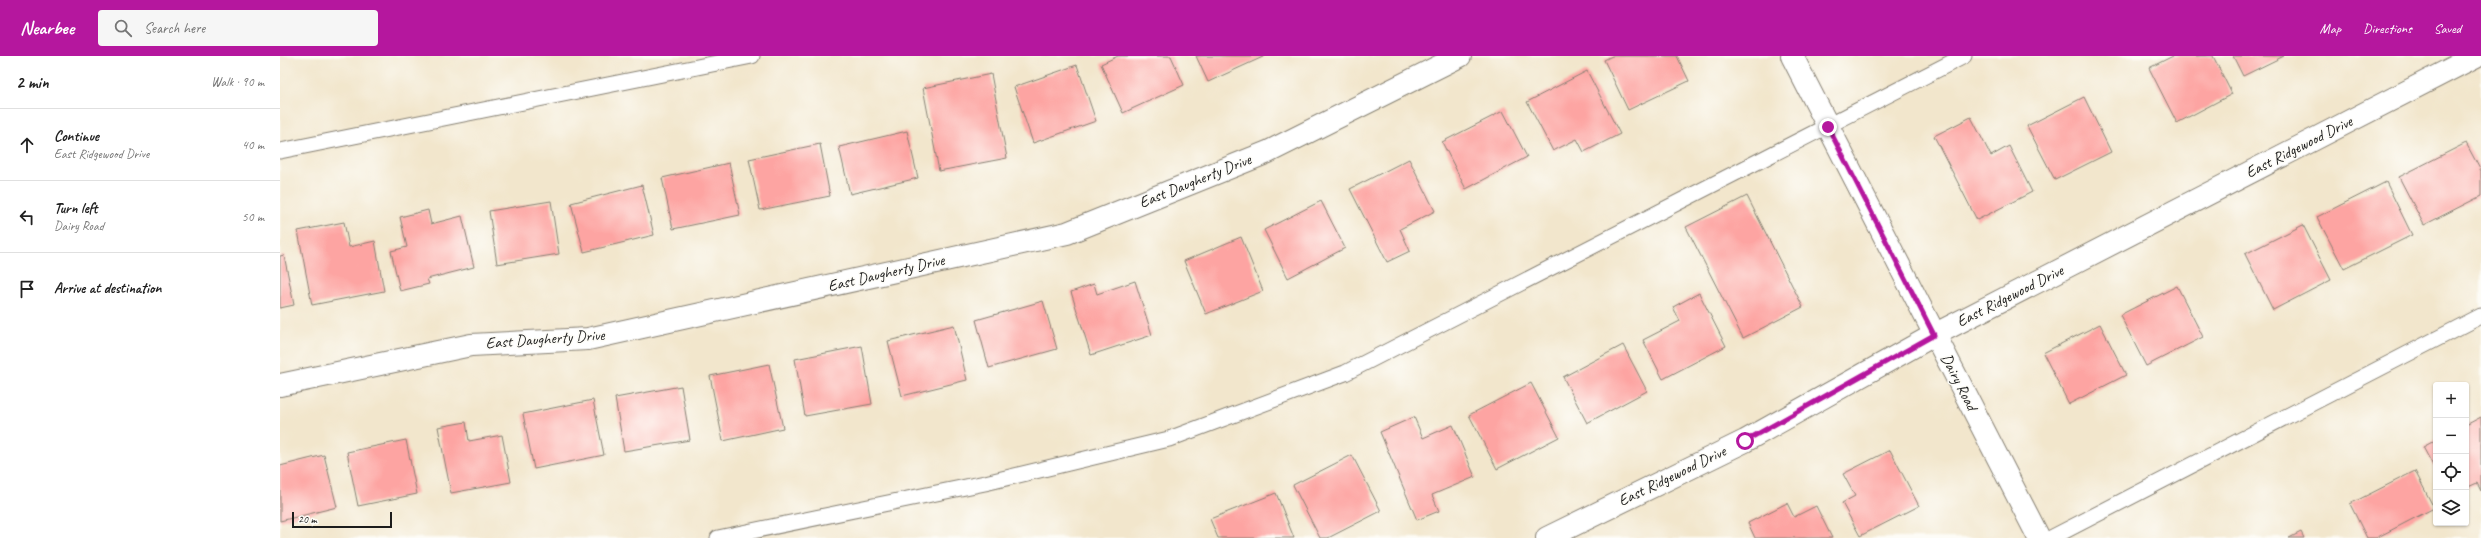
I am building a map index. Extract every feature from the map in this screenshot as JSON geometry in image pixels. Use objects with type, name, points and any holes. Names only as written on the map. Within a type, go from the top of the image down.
[{"type":"street","name":"East Daugherty Drive","points":[[280,385],[472,345],[588,339],[1067,233],[1268,152],[1460,56]]},
{"type":"street","name":"Dairy Road","points":[[1792,56],[2038,538]]},
{"type":"street","name":"East Ridgewood Drive","points":[[1547,538],[1745,441],[1934,335],[2476,56]]},
{"type":"lane","points":[[280,151],[752,56]]},
{"type":"lane","points":[[718,538],[985,483],[1169,439],[1345,373],[1828,127],[1964,56]]},
{"type":"lane","points":[[2051,538],[2481,316]]},
{"type":"building","points":[[1118,56],[1171,56],[1184,85],[1123,113],[1101,64]]},
{"type":"building","points":[[1196,56],[1265,56],[1208,82]]},
{"type":"building","points":[[1612,56],[1677,56],[1689,81],[1628,110],[1604,60]]},
{"type":"building","points":[[2173,56],[2213,56],[2232,94],[2177,123],[2149,68]]},
{"type":"building","points":[[2233,56],[2284,56],[2243,76]]},
{"type":"building","points":[[1077,65],[1096,121],[1033,143],[1014,87]]},
{"type":"building","points":[[1587,71],[1620,134],[1584,152],[1577,139],[1553,151],[1527,102]]},
{"type":"building","points":[[991,74],[1007,158],[939,171],[923,88]]},
{"type":"building","points":[[2084,97],[2111,152],[2055,180],[2027,126]]},
{"type":"building","points":[[1503,111],[1527,157],[1466,189],[1442,142]]},
{"type":"building","points":[[1971,117],[1991,156],[2009,146],[2032,192],[1977,220],[1934,136]]},
{"type":"building","points":[[907,131],[918,178],[850,194],[839,147]]},
{"type":"building","points":[[2466,143],[2481,171],[2481,196],[2424,225],[2399,177]]},
{"type":"building","points":[[820,144],[830,196],[760,210],[749,159]]},
{"type":"building","points":[[1409,159],[1435,211],[1400,229],[1410,251],[1387,262],[1350,189]]},
{"type":"building","points":[[729,163],[740,215],[673,229],[662,178]]},
{"type":"building","points":[[2386,182],[2412,235],[2344,269],[2317,217]]},
{"type":"building","points":[[642,185],[654,235],[584,252],[571,203]]},
{"type":"building","points":[[1747,196],[1803,307],[1743,338],[1686,227]]},
{"type":"building","points":[[551,201],[559,254],[497,264],[489,211]]},
{"type":"building","points":[[1321,201],[1345,248],[1288,278],[1264,230]]},
{"type":"building","points":[[428,210],[431,224],[462,216],[474,267],[427,279],[429,284],[400,291],[391,251],[407,247],[400,217]]},
{"type":"building","points":[[344,222],[349,247],[375,241],[384,291],[312,305],[298,231]]},
{"type":"building","points":[[2303,225],[2331,280],[2273,310],[2245,254]]},
{"type":"building","points":[[1241,237],[1263,291],[1206,314],[1184,261]]},
{"type":"building","points":[[284,255],[294,305],[280,308],[280,256]]},
{"type":"building","points":[[1135,281],[1152,335],[1091,355],[1071,292],[1094,284],[1097,294]]},
{"type":"building","points":[[2177,286],[2203,337],[2146,366],[2120,315]]},
{"type":"building","points":[[1699,293],[1726,346],[1663,379],[1643,340],[1680,321],[1673,307]]},
{"type":"building","points":[[1043,301],[1057,349],[989,368],[976,320]]},
{"type":"building","points":[[2100,324],[2126,375],[2069,404],[2043,353]]},
{"type":"building","points":[[954,325],[967,380],[902,396],[888,341]]},
{"type":"building","points":[[1623,345],[1647,391],[1587,423],[1563,377]]},
{"type":"building","points":[[862,346],[872,404],[805,416],[795,359]]},
{"type":"building","points":[[769,364],[783,428],[723,441],[710,376]]},
{"type":"building","points":[[1531,383],[1559,437],[1497,469],[1469,415]]},
{"type":"building","points":[[681,386],[690,440],[624,451],[615,398]]},
{"type":"building","points":[[593,400],[604,455],[534,469],[523,414]]},
{"type":"building","points":[[1414,417],[1423,438],[1453,425],[1475,477],[1432,495],[1439,511],[1417,520],[1380,432]]},
{"type":"building","points":[[2481,417],[2481,491],[2477,483],[2469,487],[2469,423]]},
{"type":"building","points":[[466,422],[469,441],[502,435],[511,482],[451,493],[438,427]]},
{"type":"building","points":[[406,440],[417,494],[358,506],[347,452]]},
{"type":"building","points":[[2433,442],[2433,465],[2423,447]]},
{"type":"building","points":[[1890,450],[1919,506],[1860,536],[1842,503],[1855,496],[1843,474]]},
{"type":"building","points":[[324,455],[337,507],[280,521],[280,466]]},
{"type":"building","points":[[1352,455],[1381,511],[1328,538],[1320,538],[1293,485]]},
{"type":"building","points":[[2415,471],[2433,509],[2376,538],[2367,538],[2350,504]]},
{"type":"building","points":[[1276,493],[1294,538],[1218,538],[1210,519]]},
{"type":"building","points":[[1787,503],[1794,517],[1816,506],[1832,538],[1755,538],[1748,523]]},
{"type":"building","points":[[2301,532],[2304,538],[2289,538]]},
{"type":"route","points":[[1745,441],[1934,335],[1828,127]]}]
